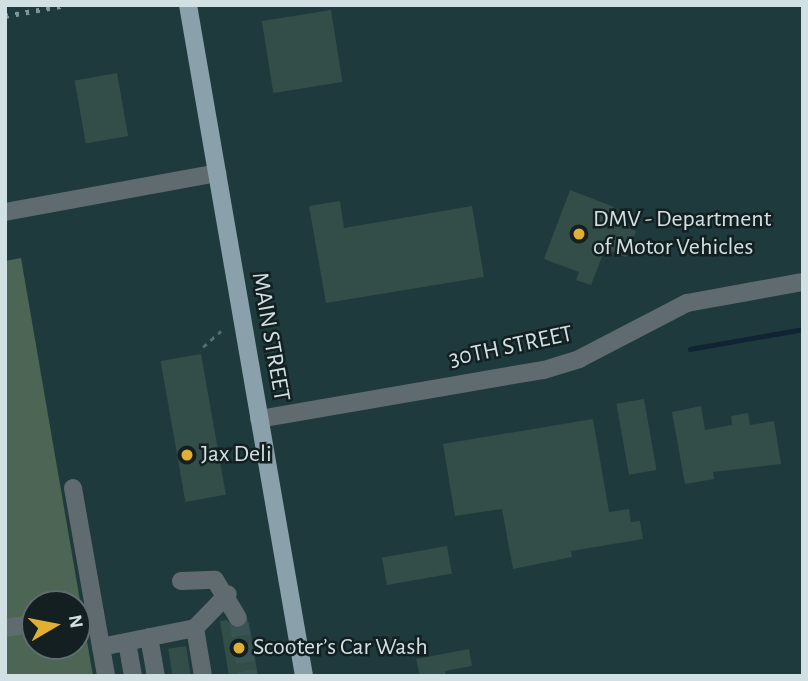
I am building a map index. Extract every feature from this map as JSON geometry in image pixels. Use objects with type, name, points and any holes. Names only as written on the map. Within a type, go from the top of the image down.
[{"type":"main road","name":"MAIN STREET","points":[[188,5],[304,676]]},
{"type":"street","points":[[5,212],[217,173]]},
{"type":"street","name":"30TH STREET","points":[[259,419],[544,370],[589,355],[687,303],[803,282]]},
{"type":"street","points":[[73,488],[84,590]]},
{"type":"street","points":[[181,581],[207,576],[228,594],[238,618]]},
{"type":"street","points":[[101,646],[195,628],[228,594]]},
{"type":"street","points":[[91,625],[101,646],[106,676]]},
{"type":"street","points":[[195,628],[203,676]]},
{"type":"street","points":[[149,637],[156,676]]},
{"type":"street","points":[[127,642],[133,676]]},
{"type":"path","points":[[203,347],[221,331]]},
{"type":"green space","points":[[21,258],[78,590],[21,590],[21,660],[90,660],[93,676],[5,676],[5,261]]},
{"type":"building","points":[[331,10],[342,82],[273,93],[262,21]]},
{"type":"building","points":[[117,73],[128,136],[86,143],[75,80]]},
{"type":"building","name":"DMV - Department of Motor Vehicles","points":[[570,190],[614,207],[609,221],[636,231],[626,257],[605,249],[591,285],[576,280],[579,272],[544,259]]},
{"type":"building","points":[[340,201],[344,228],[472,206],[484,277],[326,303],[309,206]]},
{"type":"building","points":[[201,354],[226,495],[185,502],[161,361]]},
{"type":"building","points":[[644,399],[657,470],[629,475],[616,404]]},
{"type":"building","points":[[701,406],[705,430],[732,425],[731,416],[748,413],[750,425],[774,421],[781,464],[713,472],[714,479],[685,484],[672,412]]},
{"type":"building","points":[[593,419],[609,512],[629,509],[631,522],[640,521],[643,539],[571,551],[572,557],[513,569],[502,509],[455,516],[443,444]]},
{"type":"building","points":[[447,546],[452,574],[387,585],[382,557]]},
{"type":"building","name":"Scooter’s Car Wash","points":[[226,620],[238,629],[249,622],[258,676],[229,676],[220,621]]},
{"type":"building","points":[[186,646],[191,676],[173,676],[168,649]]},
{"type":"building","points":[[469,649],[472,666],[445,671],[445,676],[420,676],[416,659]]},
{"type":"waterway","points":[[690,349],[803,329]]},
{"type":"tunnel","points":[[238,618],[247,676]]},
{"type":"railway","points":[[5,16],[66,5]]},
{"type":"place","name":"DMV - Department of Motor Vehicles","points":[[579,234]]},
{"type":"place","name":"Jax Deli","points":[[187,455]]},
{"type":"place","name":"Scooter’s Car Wash","points":[[239,648]]}]
